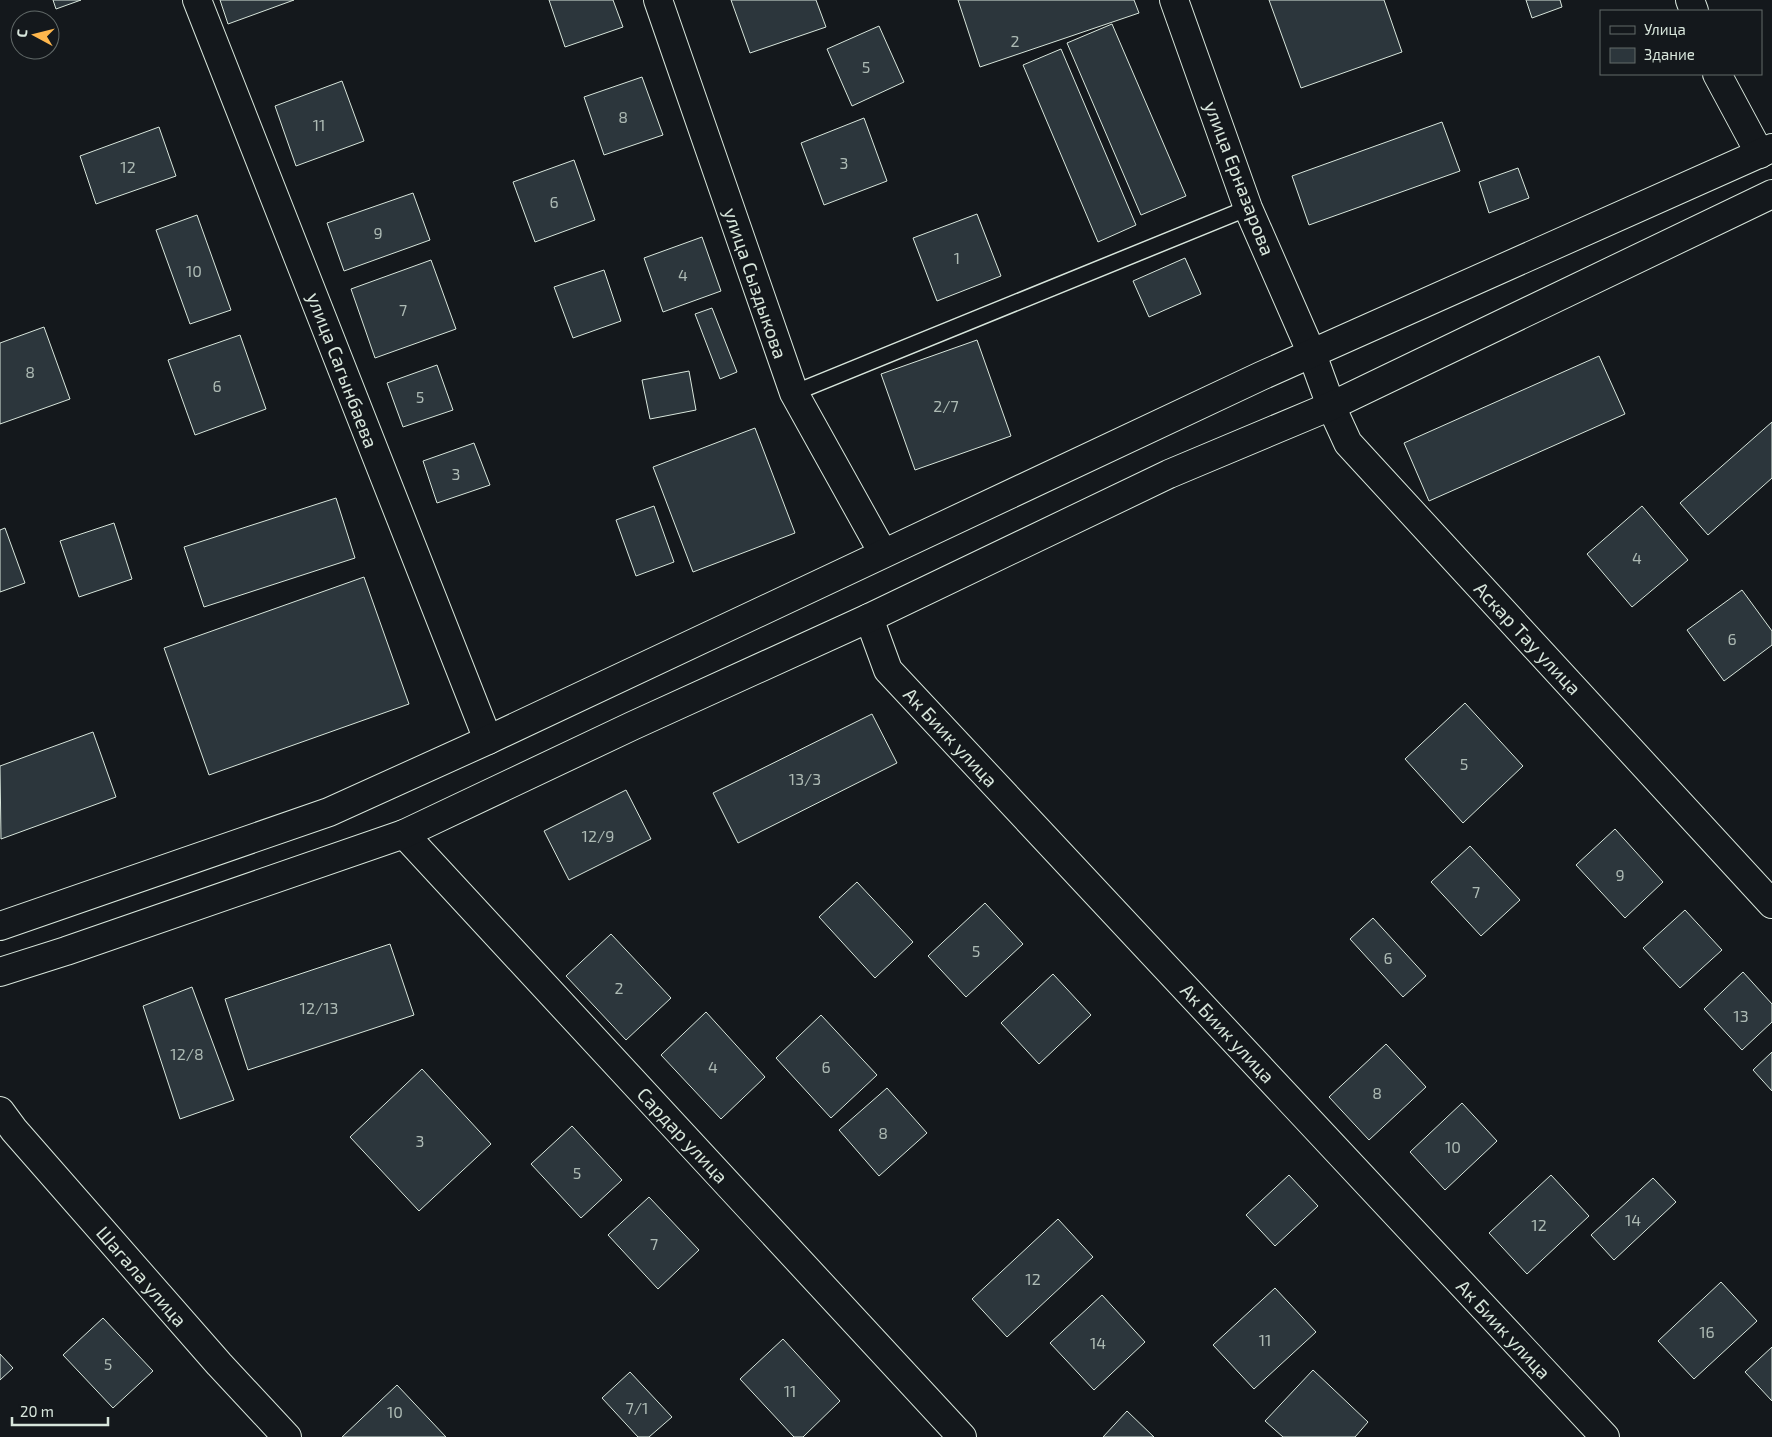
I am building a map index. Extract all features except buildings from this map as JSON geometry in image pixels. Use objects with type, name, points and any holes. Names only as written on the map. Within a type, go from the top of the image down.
[{"type":"main road","name":"улица Сагынбаева","points":[[197,0],[488,740]]},
{"type":"main road","name":"улица Сыздыкова","points":[[658,0],[794,393],[884,553]]},
{"type":"main road","name":"улица Ерназарова","points":[[1174,0],[1248,208],[1312,354]]},
{"type":"main road","points":[[0,926],[329,812],[488,740],[1260,376],[1766,151],[1717,75]]},
{"type":"main road","points":[[0,972],[404,834],[632,726],[869,618],[1169,474],[1331,406],[1772,194]]},
{"type":"main road","name":"Аскар Тау улица","points":[[1312,354],[1331,406],[1348,443],[1772,904]]},
{"type":"main road","name":"Ак Биик улица","points":[[869,618],[888,670],[1605,1437]]},
{"type":"main road","name":"Сардар улица","points":[[404,834],[962,1437]]},
{"type":"main road","name":"Шагала улица","points":[[0,1111],[14,1130],[287,1437]]},
{"type":"lane","points":[[794,393],[1248,208]]}]
